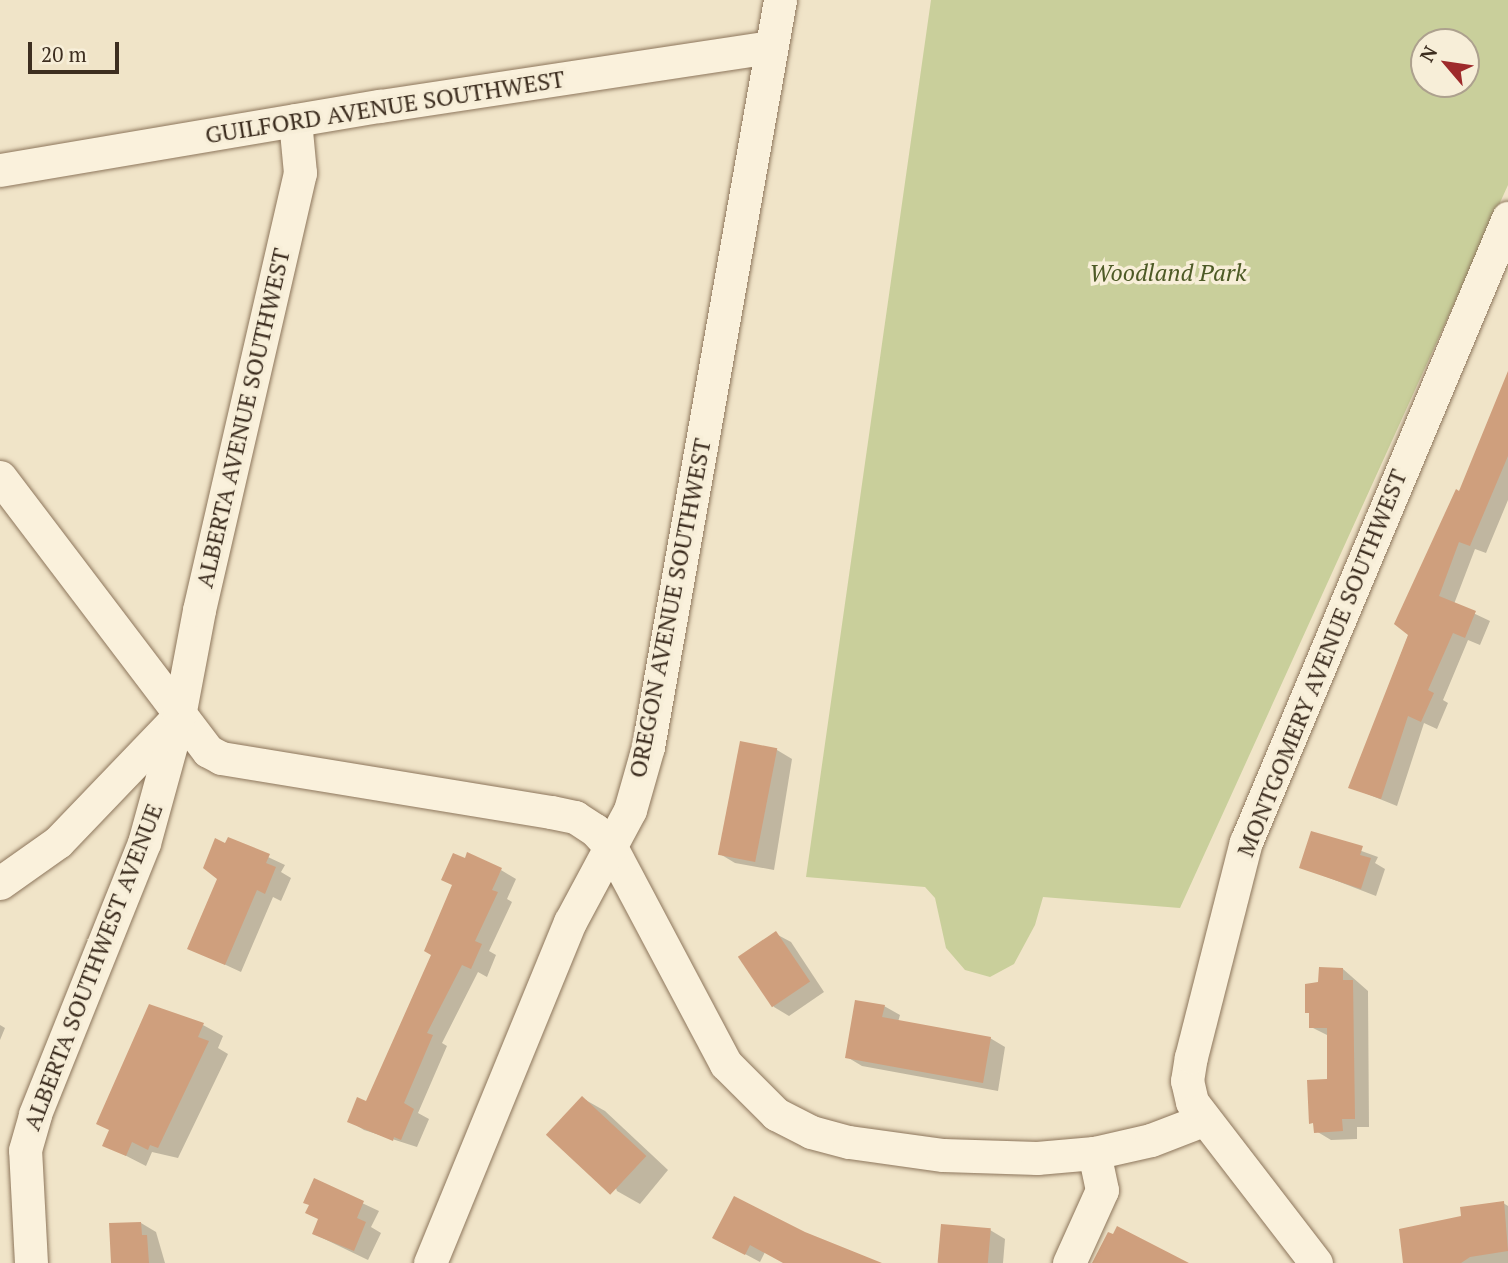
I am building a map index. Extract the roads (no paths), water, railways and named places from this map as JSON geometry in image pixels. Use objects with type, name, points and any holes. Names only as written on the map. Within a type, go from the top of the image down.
[{"type":"street","name":"OREGON AVENUE SOUTHWEST","points":[[430,1263],[570,922],[612,849],[630,810],[657,703],[780,0]]},
{"type":"street","name":"GUILFORD AVENUE SOUTHWEST","points":[[0,170],[295,120],[771,47]]},
{"type":"street","name":"ALBERTA AVENUE SOUTHWEST","points":[[179,716],[199,610],[300,173],[295,120]]},
{"type":"street","name":"MONTGOMERY AVENUE SOUTHWEST","points":[[1316,1263],[1203,1120],[1192,1102],[1189,1069],[1229,895],[1246,842],[1508,218]]},
{"type":"street","points":[[0,477],[208,751],[221,758],[563,814],[596,830],[612,849],[714,1044],[746,1088],[776,1114],[811,1132],[849,1142],[943,1155],[1037,1158],[1094,1153],[1151,1140],[1203,1120]]},
{"type":"street","points":[[0,883],[58,842],[179,716]]},
{"type":"street","name":"ALBERTA SOUTHWEST AVENUE","points":[[31,1263],[25,1150],[35,1114],[144,843],[179,716]]},
{"type":"street","points":[[1069,1263],[1102,1190],[1094,1153]]},
{"type":"park label","name":"Woodland Park","points":[[1168,273]]}]
